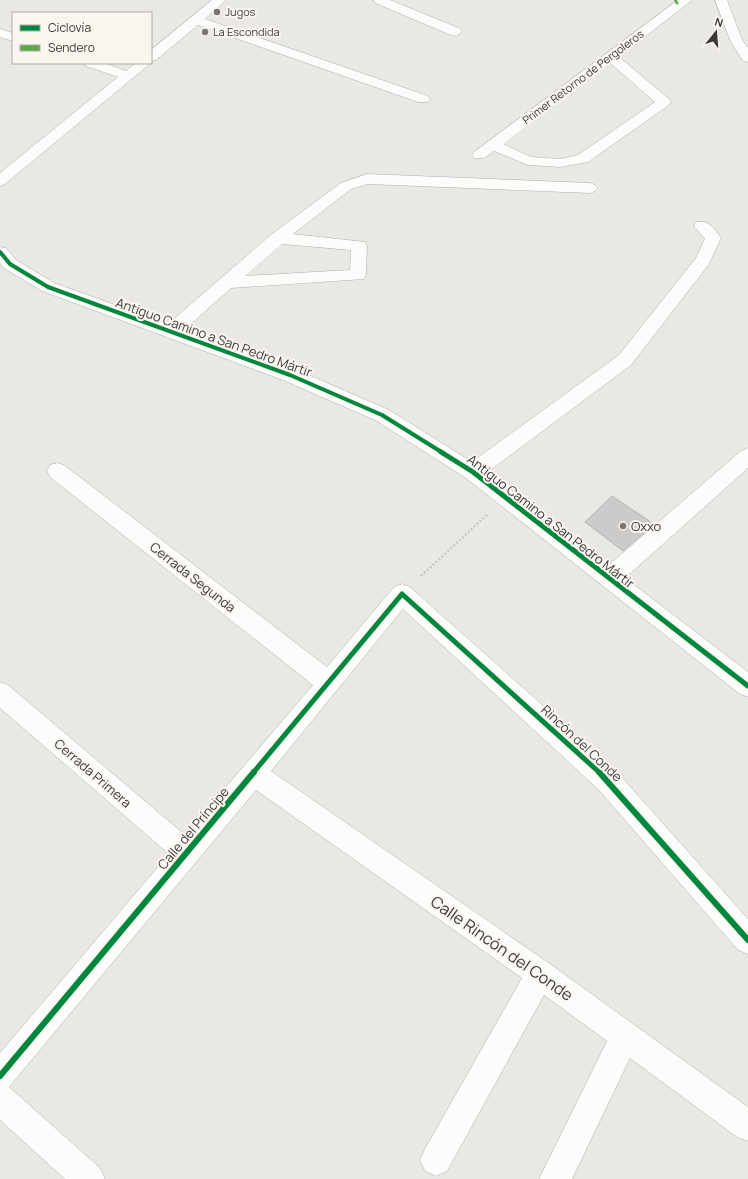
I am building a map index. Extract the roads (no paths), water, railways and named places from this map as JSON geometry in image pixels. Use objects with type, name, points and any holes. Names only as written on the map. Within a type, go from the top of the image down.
[{"type":"street","points":[[152,56],[220,0]]},
{"type":"street","points":[[379,0],[456,32]]},
{"type":"street","points":[[721,0],[736,40],[748,58]]},
{"type":"street","name":"Primer Retorno de Pergoleros","points":[[479,155],[680,2]]},
{"type":"street","points":[[196,20],[423,100]]},
{"type":"street","points":[[0,33],[12,37]]},
{"type":"street","points":[[492,146],[528,161],[560,163],[583,159],[664,102],[610,56]]},
{"type":"street","points":[[94,64],[128,76]]},
{"type":"street","points":[[0,181],[143,64]]},
{"type":"street","points":[[170,332],[278,238],[346,186],[367,179],[590,188]]},
{"type":"street","points":[[473,472],[625,360],[703,260],[713,238],[702,226]]},
{"type":"street","points":[[225,283],[358,275],[359,246],[278,238]]},
{"type":"street","name":"Antiguo Camino a San Pedro Mártir","points":[[0,252],[10,264],[48,287],[290,375],[382,415],[473,472],[748,686]]},
{"type":"street","points":[[609,579],[748,456]]},
{"type":"street","name":"Cerrada Segunda","points":[[57,470],[329,683]]},
{"type":"street","name":"Calle del Príncipe","points":[[0,1076],[187,854],[402,594]]},
{"type":"street","name":"Rincón del Conde","points":[[402,594],[608,781],[748,940]]},
{"type":"street","name":"Cerrada Primera","points":[[0,693],[187,854]]},
{"type":"street","name":"Calle Rincón del Conde","points":[[253,773],[540,974],[748,1126]]},
{"type":"street","points":[[436,1160],[540,974]]},
{"type":"street","points":[[555,1179],[625,1035]]},
{"type":"street","points":[[0,1099],[89,1179]]},
{"type":"place","name":"Jugos","points":[[217,12]]},
{"type":"place","name":"La Escondida","points":[[205,32]]},
{"type":"place","name":"Oxxo","points":[[623,526]]}]
